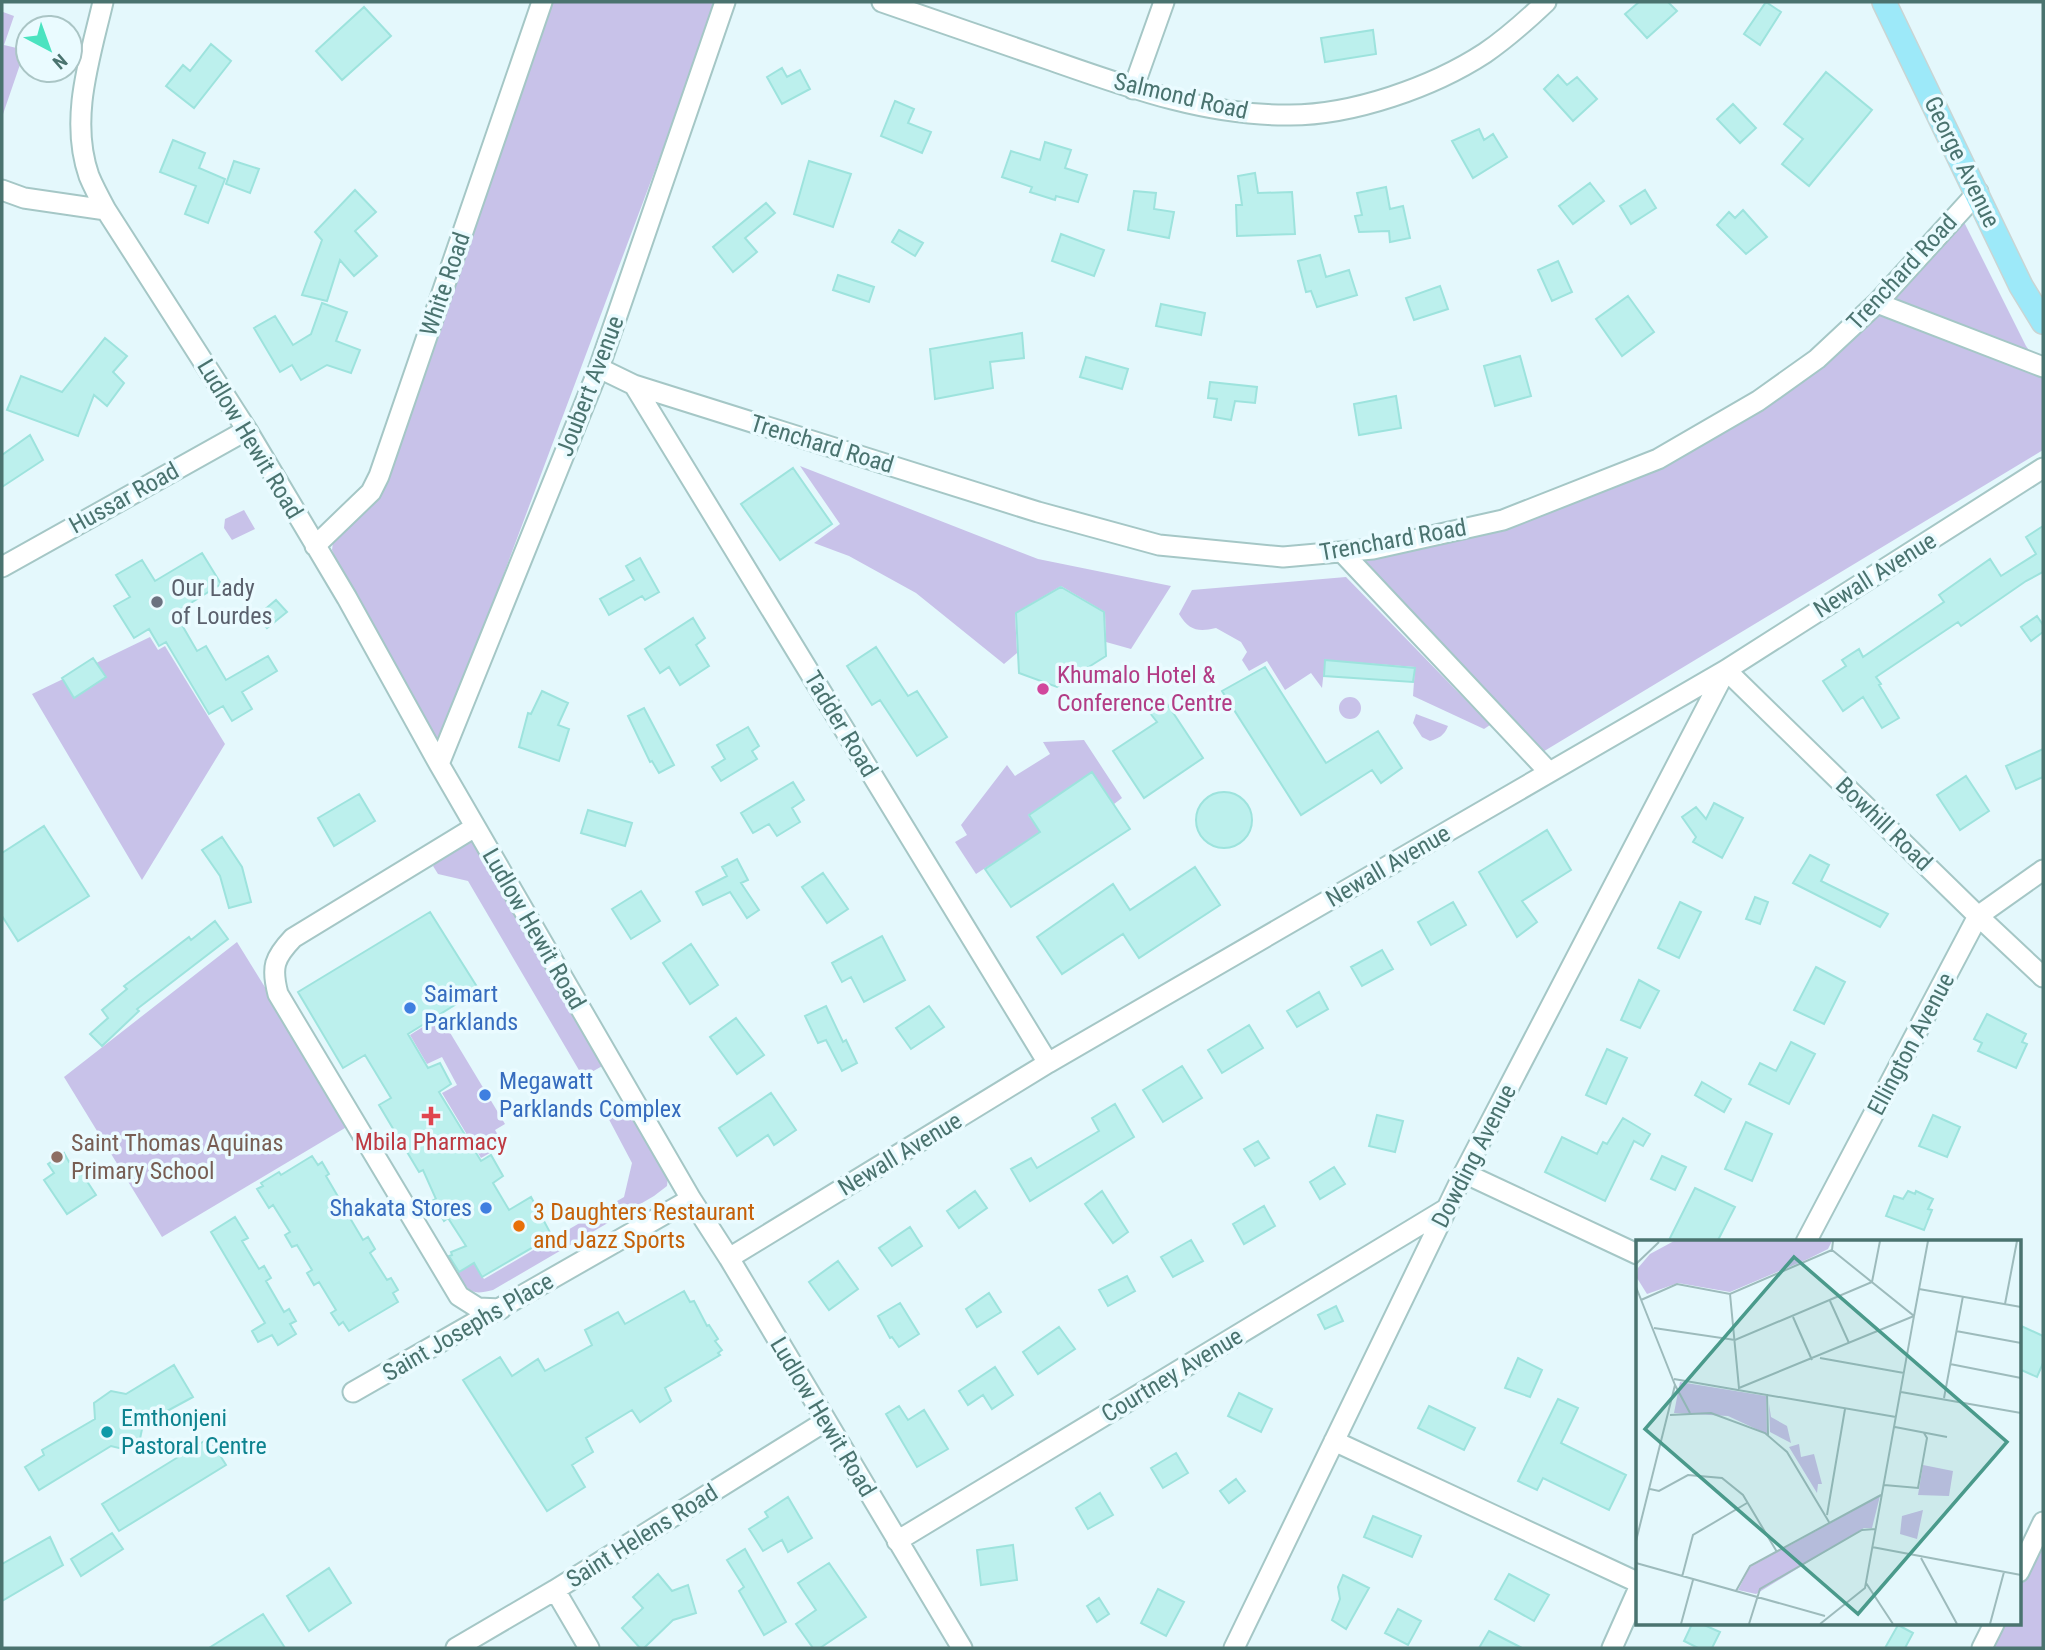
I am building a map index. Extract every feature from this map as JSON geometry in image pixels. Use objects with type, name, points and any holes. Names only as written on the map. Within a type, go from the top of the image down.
[{"type":"main road","name":"George Avenue","points":[[1884,2],[1978,192],[2021,286],[2043,322]]},
{"type":"street","name":"Ludlow Hewit Road","points":[[103,2],[84,84],[80,114],[82,145],[89,176],[106,210],[247,430],[347,598],[475,827],[691,1199],[962,1648]]},
{"type":"street","name":"White Road","points":[[315,546],[371,492],[379,476],[542,2]]},
{"type":"street","name":"Joubert Avenue","points":[[439,764],[599,368],[725,2]]},
{"type":"street","name":"Salmond Road","points":[[882,2],[1133,89],[1200,106],[1253,114],[1292,116],[1331,112],[1432,81],[1484,53],[1524,23],[1546,2]]},
{"type":"street","points":[[1133,89],[1164,2]]},
{"type":"street","points":[[2,190],[24,198],[106,210]]},
{"type":"street","name":"Trenchard Road","points":[[599,368],[634,385],[1038,512],[1159,545],[1283,557],[1374,549],[1503,520],[1658,459],[1758,401],[1807,366],[1877,303],[1978,192]]},
{"type":"street","points":[[1877,303],[2043,367]]},
{"type":"street","name":"Tadder Road","points":[[634,385],[1048,1063]]},
{"type":"street","name":"Hussar Road","points":[[2,567],[247,430]]},
{"type":"street","name":"Newall Avenue","points":[[729,1258],[1048,1063],[1726,670],[2043,468]]},
{"type":"street","points":[[1342,552],[1549,772]]},
{"type":"street","name":"Bowhill Road","points":[[1726,670],[2043,977]]},
{"type":"street","name":"Dowding Avenue","points":[[1234,1648],[1464,1173],[1726,670]]},
{"type":"street","points":[[475,827],[293,938],[281,951],[273,977],[278,994],[459,1296],[478,1308],[501,1309]]},
{"type":"street","name":"Ellington Avenue","points":[[1807,1240],[1978,916],[2043,870]]},
{"type":"street","points":[[1464,1173],[1636,1254]]},
{"type":"street","name":"Saint Josephs Place","points":[[353,1392],[691,1199]]},
{"type":"street","name":"Courtney Avenue","points":[[897,1541],[1446,1209]]},
{"type":"street","name":"Saint Helens Road","points":[[456,1648],[555,1590],[826,1421]]},
{"type":"street","points":[[1334,1441],[1636,1582]]},
{"type":"street","points":[[2021,1568],[2043,1522]]},
{"type":"street","points":[[555,1590],[589,1648]]},
{"type":"street","points":[[1612,1648],[1636,1594]]},
{"type":"street","points":[[1982,1648],[1993,1626]]},
{"type":"shaded area","points":[[547,2],[718,2],[437,752],[352,593],[332,550],[334,534],[375,497]]},
{"type":"shaded area","points":[[3,12],[14,16],[4,45],[14,47],[14,82],[2,117]]},
{"type":"shaded area","points":[[1964,222],[2026,346],[2043,370],[2043,450],[1541,753],[1353,555],[1373,552],[1654,464],[1879,307]]},
{"type":"shaded area","points":[[800,466],[1038,559],[1171,586],[1131,649],[1106,642],[1105,612],[1061,586],[1015,613],[1017,653],[1004,664],[916,593],[849,556],[814,543],[840,524]]},
{"type":"shaded area","points":[[244,510],[255,529],[232,540],[224,528],[225,519]]},
{"type":"shaded area","points":[[1346,577],[1490,725],[1484,729],[1413,696],[1415,667],[1325,660],[1322,688],[1311,673],[1285,690],[1267,661],[1249,671],[1242,660],[1247,652],[1241,642],[1216,628],[1199,630],[1191,627],[1179,614],[1192,590]]},
{"type":"shaded area","points":[[150,637],[158,650],[165,646],[225,744],[142,880],[32,694]]},
{"type":"shaded area","points":[[1346,697],[1354,697],[1361,704],[1361,712],[1354,719],[1346,719],[1339,712],[1339,704]]},
{"type":"shaded area","points":[[1416,714],[1448,726],[1441,736],[1430,741],[1422,737],[1413,723]]},
{"type":"shaded area","points":[[1084,740],[1122,798],[1114,804],[1092,772],[1028,815],[1040,832],[976,874],[955,842],[967,835],[961,825],[1007,765],[1015,776],[1050,754],[1043,742]]},
{"type":"shaded area","points":[[473,840],[604,1065],[583,1077],[468,881],[438,874],[433,866],[442,857]]},
{"type":"shaded area","points":[[237,942],[350,1125],[162,1237],[64,1077]]},
{"type":"shaded area","points":[[440,1016],[505,1124],[495,1130],[504,1145],[481,1158],[442,1093],[457,1085],[442,1057],[427,1064],[410,1035]]},
{"type":"shaded area","points":[[623,1100],[668,1176],[667,1186],[493,1290],[475,1292],[468,1288],[457,1273],[474,1263],[484,1279],[624,1197],[632,1163],[604,1110]]},
{"type":"shaded area","points":[[2043,1539],[2043,1648],[1989,1648],[2000,1626],[2021,1626],[2021,1584]]},
{"type":"building","points":[[1639,2],[1668,2],[1677,11],[1647,38],[1625,14]]},
{"type":"building","points":[[1766,2],[1781,12],[1760,45],[1744,34]]},
{"type":"building","points":[[364,7],[391,36],[342,80],[316,51]]},
{"type":"building","points":[[1373,30],[1376,54],[1325,62],[1321,38]]},
{"type":"building","points":[[211,44],[231,61],[194,108],[166,86],[183,65],[190,71]]},
{"type":"building","points":[[782,68],[787,77],[800,70],[810,89],[782,104],[767,77]]},
{"type":"building","points":[[1826,72],[1872,110],[1809,186],[1782,164],[1803,139],[1784,124]]},
{"type":"building","points":[[1558,75],[1567,85],[1577,77],[1597,99],[1573,121],[1544,89]]},
{"type":"building","points":[[895,101],[914,109],[908,123],[931,132],[922,153],[881,136]]},
{"type":"building","points":[[1733,104],[1756,128],[1740,143],[1717,119]]},
{"type":"building","points":[[1479,129],[1484,140],[1493,134],[1507,157],[1473,178],[1452,141]]},
{"type":"building","points":[[173,140],[205,153],[199,168],[225,179],[208,223],[185,214],[196,186],[160,172]]},
{"type":"building","points":[[1045,142],[1071,150],[1065,168],[1087,175],[1078,202],[1056,196],[1055,200],[1030,192],[1032,187],[1002,177],[1011,151],[1040,160]]},
{"type":"building","points":[[234,161],[259,169],[250,193],[226,184]]},
{"type":"building","points":[[809,161],[851,174],[833,227],[794,214]]},
{"type":"building","points":[[1255,173],[1258,193],[1292,192],[1295,234],[1237,236],[1236,205],[1242,205],[1238,176]]},
{"type":"building","points":[[1590,183],[1604,201],[1573,224],[1559,206]]},
{"type":"building","points":[[1386,187],[1390,209],[1403,206],[1410,238],[1390,242],[1389,231],[1359,232],[1355,216],[1362,215],[1357,193]]},
{"type":"building","points":[[355,190],[376,212],[355,231],[377,256],[354,276],[340,260],[327,301],[302,295],[322,240],[315,232]]},
{"type":"building","points":[[1645,190],[1656,208],[1631,224],[1620,206]]},
{"type":"building","points":[[1134,191],[1156,193],[1154,209],[1174,212],[1169,238],[1128,230]]},
{"type":"building","points":[[766,203],[775,213],[745,238],[757,252],[733,272],[713,247]]},
{"type":"building","points":[[1743,210],[1767,237],[1746,254],[1717,225],[1729,212],[1735,218]]},
{"type":"building","points":[[899,230],[923,243],[915,256],[892,242]]},
{"type":"building","points":[[1061,234],[1104,250],[1094,276],[1052,261]]},
{"type":"building","points":[[1320,255],[1326,277],[1349,270],[1357,295],[1317,307],[1311,291],[1306,292],[1298,261]]},
{"type":"building","points":[[1558,261],[1572,292],[1552,301],[1538,270]]},
{"type":"building","points":[[838,275],[874,287],[869,302],[833,290]]},
{"type":"building","points":[[1440,286],[1448,309],[1414,320],[1406,298]]},
{"type":"building","points":[[1628,296],[1654,332],[1622,356],[1596,319]]},
{"type":"building","points":[[322,303],[347,312],[336,341],[360,350],[351,373],[327,365],[301,380],[292,365],[280,372],[254,328],[275,316],[293,345],[311,334]]},
{"type":"building","points":[[1161,304],[1205,313],[1201,335],[1156,326]]},
{"type":"building","points":[[1022,333],[1024,358],[990,362],[993,388],[935,399],[930,349]]},
{"type":"building","points":[[105,338],[127,356],[113,372],[124,383],[107,406],[94,395],[78,436],[7,410],[21,376],[62,392]]},
{"type":"building","points":[[1520,356],[1531,396],[1495,406],[1484,366]]},
{"type":"building","points":[[1086,357],[1128,369],[1122,389],[1080,377]]},
{"type":"building","points":[[1210,382],[1257,387],[1255,403],[1235,401],[1231,420],[1214,417],[1217,399],[1208,398]]},
{"type":"building","points":[[1396,396],[1401,428],[1359,435],[1354,404]]},
{"type":"building","points":[[30,435],[43,460],[2,487],[2,455]]},
{"type":"building","points":[[793,468],[832,524],[780,560],[741,504]]},
{"type":"building","points":[[2043,526],[2043,572],[1961,626],[1958,622],[1876,677],[1899,718],[1882,728],[1863,697],[1843,711],[1823,681],[1846,666],[1842,660],[1859,649],[1863,657],[1944,602],[1939,595],[1990,559],[2001,576],[2036,554],[2026,537]]},
{"type":"building","points":[[202,553],[221,584],[175,613],[197,651],[206,646],[226,680],[268,656],[277,671],[242,692],[252,709],[232,721],[223,706],[209,714],[166,642],[159,646],[149,629],[134,638],[114,606],[130,597],[116,575],[142,560],[155,581]]},
{"type":"building","points":[[640,558],[659,592],[645,600],[642,596],[609,615],[600,599],[634,580],[626,566]]},
{"type":"building","points":[[1061,587],[1104,612],[1106,656],[1057,687],[1019,673],[1016,613]]},
{"type":"building","points":[[276,600],[287,612],[267,628],[257,616]]},
{"type":"building","points":[[2037,616],[2043,625],[2043,632],[2031,641],[2021,627]]},
{"type":"building","points":[[693,618],[705,638],[696,645],[709,666],[680,685],[669,667],[660,673],[645,649]]},
{"type":"building","points":[[876,647],[908,696],[917,691],[947,737],[917,756],[880,700],[872,705],[847,666]]},
{"type":"building","points":[[93,658],[106,677],[74,698],[62,678]]},
{"type":"building","points":[[1325,660],[1415,668],[1413,682],[1324,676]]},
{"type":"building","points":[[1265,667],[1326,763],[1378,731],[1402,768],[1381,783],[1372,770],[1301,815],[1222,691]]},
{"type":"building","points":[[542,691],[568,703],[558,725],[569,729],[559,761],[519,747],[528,713],[531,714]]},
{"type":"building","points":[[1162,696],[1203,758],[1144,798],[1113,751],[1157,722],[1146,708]]},
{"type":"building","points":[[644,708],[674,765],[659,773],[652,761],[650,762],[628,716]]},
{"type":"building","points":[[748,727],[759,746],[752,751],[757,759],[721,781],[712,767],[725,759],[717,745]]},
{"type":"building","points":[[2043,749],[2043,777],[2016,789],[2006,766]]},
{"type":"building","points":[[1092,772],[1130,829],[1011,907],[985,869],[1040,832],[1029,815]]},
{"type":"building","points":[[1966,776],[1989,811],[1960,830],[1937,795]]},
{"type":"building","points":[[793,782],[804,800],[792,808],[800,822],[777,836],[769,824],[753,833],[741,813]]},
{"type":"building","points":[[1224,792],[1235,794],[1244,800],[1250,809],[1250,831],[1244,840],[1235,846],[1224,848],[1213,846],[1204,840],[1198,831],[1196,820],[1198,809],[1204,800],[1213,794]]},
{"type":"building","points":[[359,794],[375,821],[334,846],[318,818]]},
{"type":"building","points":[[1714,803],[1743,818],[1722,858],[1693,842],[1696,837],[1682,817],[1696,807],[1706,819]]},
{"type":"building","points":[[588,810],[632,823],[625,846],[581,833]]},
{"type":"building","points":[[44,826],[89,896],[18,941],[2,916],[2,853]]},
{"type":"building","points":[[1547,830],[1571,870],[1522,901],[1537,922],[1517,937],[1479,872]]},
{"type":"building","points":[[222,837],[242,867],[251,902],[229,908],[220,876],[202,850]]},
{"type":"building","points":[[1810,855],[1829,865],[1821,881],[1888,914],[1880,927],[1793,883]]},
{"type":"building","points":[[737,859],[748,880],[741,883],[759,910],[747,918],[730,892],[703,905],[696,892],[727,876],[722,867]]},
{"type":"building","points":[[1195,867],[1220,905],[1139,958],[1123,934],[1062,974],[1037,937],[1113,884],[1130,910]]},
{"type":"building","points":[[823,873],[848,909],[827,923],[802,887]]},
{"type":"building","points":[[641,891],[660,921],[631,939],[612,909]]},
{"type":"building","points":[[1755,897],[1768,902],[1760,924],[1746,919]]},
{"type":"building","points":[[1453,902],[1466,925],[1431,945],[1418,922]]},
{"type":"building","points":[[1680,902],[1701,912],[1679,958],[1658,948]]},
{"type":"building","points":[[430,912],[479,990],[408,1034],[428,1068],[440,1063],[451,1084],[439,1092],[481,1161],[491,1155],[503,1176],[493,1183],[509,1210],[531,1197],[552,1236],[482,1277],[474,1263],[459,1272],[449,1256],[452,1255],[451,1252],[466,1246],[448,1218],[444,1221],[432,1201],[436,1199],[423,1170],[419,1172],[379,1105],[391,1098],[365,1055],[343,1068],[298,992]]},
{"type":"building","points":[[215,921],[228,939],[137,1009],[139,1011],[102,1046],[90,1034],[108,1018],[102,1010],[127,989],[124,986]]},
{"type":"building","points":[[882,936],[905,980],[864,1002],[851,977],[842,982],[832,963]]},
{"type":"building","points":[[691,944],[718,985],[690,1004],[663,963]]},
{"type":"building","points":[[1382,950],[1393,969],[1362,986],[1351,967]]},
{"type":"building","points":[[1816,967],[1845,982],[1824,1024],[1794,1010]]},
{"type":"building","points":[[1639,980],[1659,991],[1640,1028],[1621,1020]]},
{"type":"building","points":[[1319,992],[1328,1009],[1297,1027],[1287,1011]]},
{"type":"building","points":[[826,1006],[843,1042],[846,1040],[857,1063],[842,1071],[826,1040],[818,1043],[805,1016]]},
{"type":"building","points":[[929,1006],[944,1027],[911,1049],[896,1028]]},
{"type":"building","points":[[1987,1014],[2026,1034],[2022,1042],[2027,1044],[2016,1068],[1978,1051],[1982,1043],[1974,1039]]},
{"type":"building","points":[[736,1018],[764,1055],[737,1074],[710,1037]]},
{"type":"building","points":[[1249,1025],[1263,1048],[1222,1073],[1208,1050]]},
{"type":"building","points":[[1791,1042],[1815,1054],[1789,1104],[1749,1084],[1760,1063],[1776,1071]]},
{"type":"building","points":[[1607,1049],[1627,1058],[1606,1104],[1586,1095]]},
{"type":"building","points":[[1182,1066],[1202,1098],[1163,1122],[1143,1090]]},
{"type":"building","points":[[1702,1082],[1731,1099],[1724,1112],[1695,1095]]},
{"type":"building","points":[[771,1093],[796,1130],[774,1145],[768,1135],[737,1156],[719,1128]]},
{"type":"building","points":[[1115,1104],[1134,1137],[1030,1201],[1011,1169],[1031,1158],[1037,1168],[1099,1131],[1092,1118]]},
{"type":"building","points":[[1377,1115],[1403,1121],[1395,1152],[1369,1146]]},
{"type":"building","points":[[1933,1115],[1960,1127],[1947,1157],[1919,1146]]},
{"type":"building","points":[[1623,1118],[1650,1134],[1643,1146],[1634,1141],[1605,1201],[1545,1172],[1562,1137],[1597,1154],[1603,1142],[1607,1144]]},
{"type":"building","points":[[1746,1122],[1772,1134],[1752,1181],[1725,1169]]},
{"type":"building","points":[[1258,1141],[1269,1158],[1255,1166],[1244,1149]]},
{"type":"building","points":[[64,1153],[69,1162],[73,1160],[96,1195],[67,1214],[44,1180],[54,1173],[48,1164]]},
{"type":"building","points":[[312,1156],[318,1165],[322,1162],[329,1174],[326,1176],[340,1200],[345,1198],[352,1210],[347,1213],[363,1240],[368,1237],[375,1249],[370,1253],[387,1280],[391,1278],[398,1290],[393,1293],[398,1302],[349,1331],[343,1322],[339,1325],[331,1313],[336,1310],[319,1282],[314,1285],[307,1273],[312,1270],[297,1245],[292,1247],[285,1235],[290,1232],[273,1205],[269,1208],[257,1189],[263,1186],[261,1183],[279,1172],[281,1175]]},
{"type":"building","points":[[1662,1156],[1686,1167],[1675,1190],[1651,1179]]},
{"type":"building","points":[[1334,1167],[1345,1184],[1320,1199],[1310,1182]]},
{"type":"building","points":[[1695,1188],[1735,1207],[1718,1240],[1669,1240]]},
{"type":"building","points":[[975,1191],[987,1208],[959,1228],[947,1211]]},
{"type":"building","points":[[1102,1191],[1128,1232],[1113,1243],[1085,1204]]},
{"type":"building","points":[[1908,1191],[1915,1194],[1916,1191],[1933,1199],[1928,1209],[1932,1210],[1924,1230],[1886,1216],[1894,1196],[1903,1199]]},
{"type":"building","points":[[1264,1206],[1275,1226],[1244,1244],[1233,1224]]},
{"type":"building","points":[[235,1217],[248,1238],[242,1241],[259,1269],[264,1266],[271,1278],[266,1281],[284,1312],[289,1309],[296,1321],[290,1324],[296,1334],[278,1345],[272,1335],[258,1342],[252,1331],[265,1323],[211,1232]]},
{"type":"building","points":[[910,1227],[922,1246],[892,1266],[879,1248]]},
{"type":"building","points":[[1191,1240],[1203,1261],[1173,1277],[1161,1257]]},
{"type":"building","points":[[838,1261],[858,1289],[829,1310],[809,1282]]},
{"type":"building","points":[[1127,1276],[1135,1291],[1108,1306],[1099,1290]]},
{"type":"building","points":[[684,1291],[690,1302],[694,1301],[707,1326],[709,1325],[718,1339],[715,1341],[722,1350],[718,1353],[720,1355],[665,1388],[671,1401],[640,1422],[632,1410],[586,1438],[593,1452],[572,1465],[585,1487],[547,1511],[463,1380],[500,1357],[512,1376],[538,1359],[545,1371],[592,1345],[585,1330],[618,1312],[625,1324]]},
{"type":"building","points":[[989,1293],[1001,1312],[977,1327],[966,1309]]},
{"type":"building","points":[[900,1303],[919,1334],[899,1347],[892,1337],[890,1338],[878,1316]]},
{"type":"building","points":[[1336,1306],[1343,1321],[1325,1329],[1318,1315]]},
{"type":"building","points":[[2021,1326],[2043,1336],[2043,1363],[2037,1377],[2021,1370]]},
{"type":"building","points":[[1059,1327],[1075,1349],[1038,1374],[1023,1352]]},
{"type":"building","points":[[1518,1358],[1542,1370],[1530,1397],[1505,1388]]},
{"type":"building","name":"Emthonjeni Pastoral Centre","points":[[174,1365],[193,1397],[143,1424],[140,1439],[127,1450],[111,1446],[39,1490],[25,1467],[44,1455],[42,1450],[95,1419],[94,1403],[111,1391],[126,1394]]},
{"type":"building","points":[[995,1367],[1013,1395],[992,1409],[983,1395],[968,1405],[959,1391]]},
{"type":"building","points":[[1239,1393],[1272,1409],[1261,1432],[1228,1416]]},
{"type":"building","points":[[1558,1399],[1578,1408],[1561,1443],[1626,1475],[1609,1510],[1543,1478],[1537,1490],[1518,1481]]},
{"type":"building","points":[[899,1406],[908,1420],[924,1410],[948,1449],[917,1467],[886,1414]]},
{"type":"building","points":[[1429,1406],[1475,1428],[1464,1450],[1418,1428]]},
{"type":"building","points":[[209,1438],[226,1465],[119,1531],[102,1504]]},
{"type":"building","points":[[1176,1453],[1188,1473],[1163,1488],[1151,1468]]},
{"type":"building","points":[[1236,1479],[1245,1491],[1229,1503],[1220,1491]]},
{"type":"building","points":[[1100,1493],[1113,1515],[1088,1529],[1076,1508]]},
{"type":"building","points":[[788,1497],[812,1538],[788,1552],[782,1540],[763,1551],[749,1529],[768,1517],[765,1512]]},
{"type":"building","points":[[1373,1516],[1421,1536],[1412,1557],[1364,1537]]},
{"type":"building","points":[[112,1533],[123,1549],[81,1576],[71,1559]]},
{"type":"building","points":[[50,1537],[63,1565],[2,1601],[2,1564]]},
{"type":"building","points":[[1013,1545],[1017,1580],[981,1585],[977,1550]]},
{"type":"building","points":[[745,1549],[786,1622],[764,1635],[739,1591],[744,1587],[727,1560]]},
{"type":"building","points":[[829,1563],[866,1617],[820,1648],[813,1648],[796,1624],[816,1610],[798,1583]]},
{"type":"building","points":[[329,1568],[351,1603],[309,1631],[287,1596]]},
{"type":"building","points":[[658,1574],[672,1591],[688,1585],[696,1613],[673,1620],[644,1648],[640,1648],[622,1628],[643,1608],[633,1597]]},
{"type":"building","points":[[1509,1574],[1549,1595],[1534,1621],[1495,1599]]},
{"type":"building","points":[[1343,1575],[1369,1588],[1346,1629],[1332,1620],[1340,1599],[1338,1587]]},
{"type":"building","points":[[1158,1589],[1184,1602],[1166,1636],[1141,1623]]},
{"type":"building","points":[[1099,1598],[1109,1614],[1097,1622],[1087,1606]]},
{"type":"building","points":[[1398,1609],[1421,1621],[1408,1645],[1385,1633]]},
{"type":"building","points":[[263,1614],[285,1648],[209,1648]]},
{"type":"building","points":[[1691,1626],[1706,1626],[1720,1632],[1712,1648],[1698,1648],[1684,1641]]},
{"type":"building","points":[[1897,1626],[1913,1633],[1905,1648],[1885,1648]]},
{"type":"building","points":[[1489,1631],[1522,1648],[1479,1648]]},
{"type":"place","name":"Our Lady of Lourdes","points":[[157,602]]},
{"type":"place","name":"Khumalo Hotel & Conference Centre","points":[[1043,689]]},
{"type":"place","name":"Saimart Parklands","points":[[410,1008]]},
{"type":"place","name":"Megawatt Parklands Complex","points":[[485,1095]]},
{"type":"place","name":"Mbila Pharmacy","points":[[431,1116]]},
{"type":"place","name":"Saint Thomas Aquinas Primary School","points":[[57,1157]]},
{"type":"place","name":"Shakata Stores","points":[[486,1208]]},
{"type":"place","name":"3 Daughters Restaurant and Jazz Sports","points":[[519,1226]]},
{"type":"place","name":"Emthonjeni Pastoral Centre","points":[[107,1432]]}]
